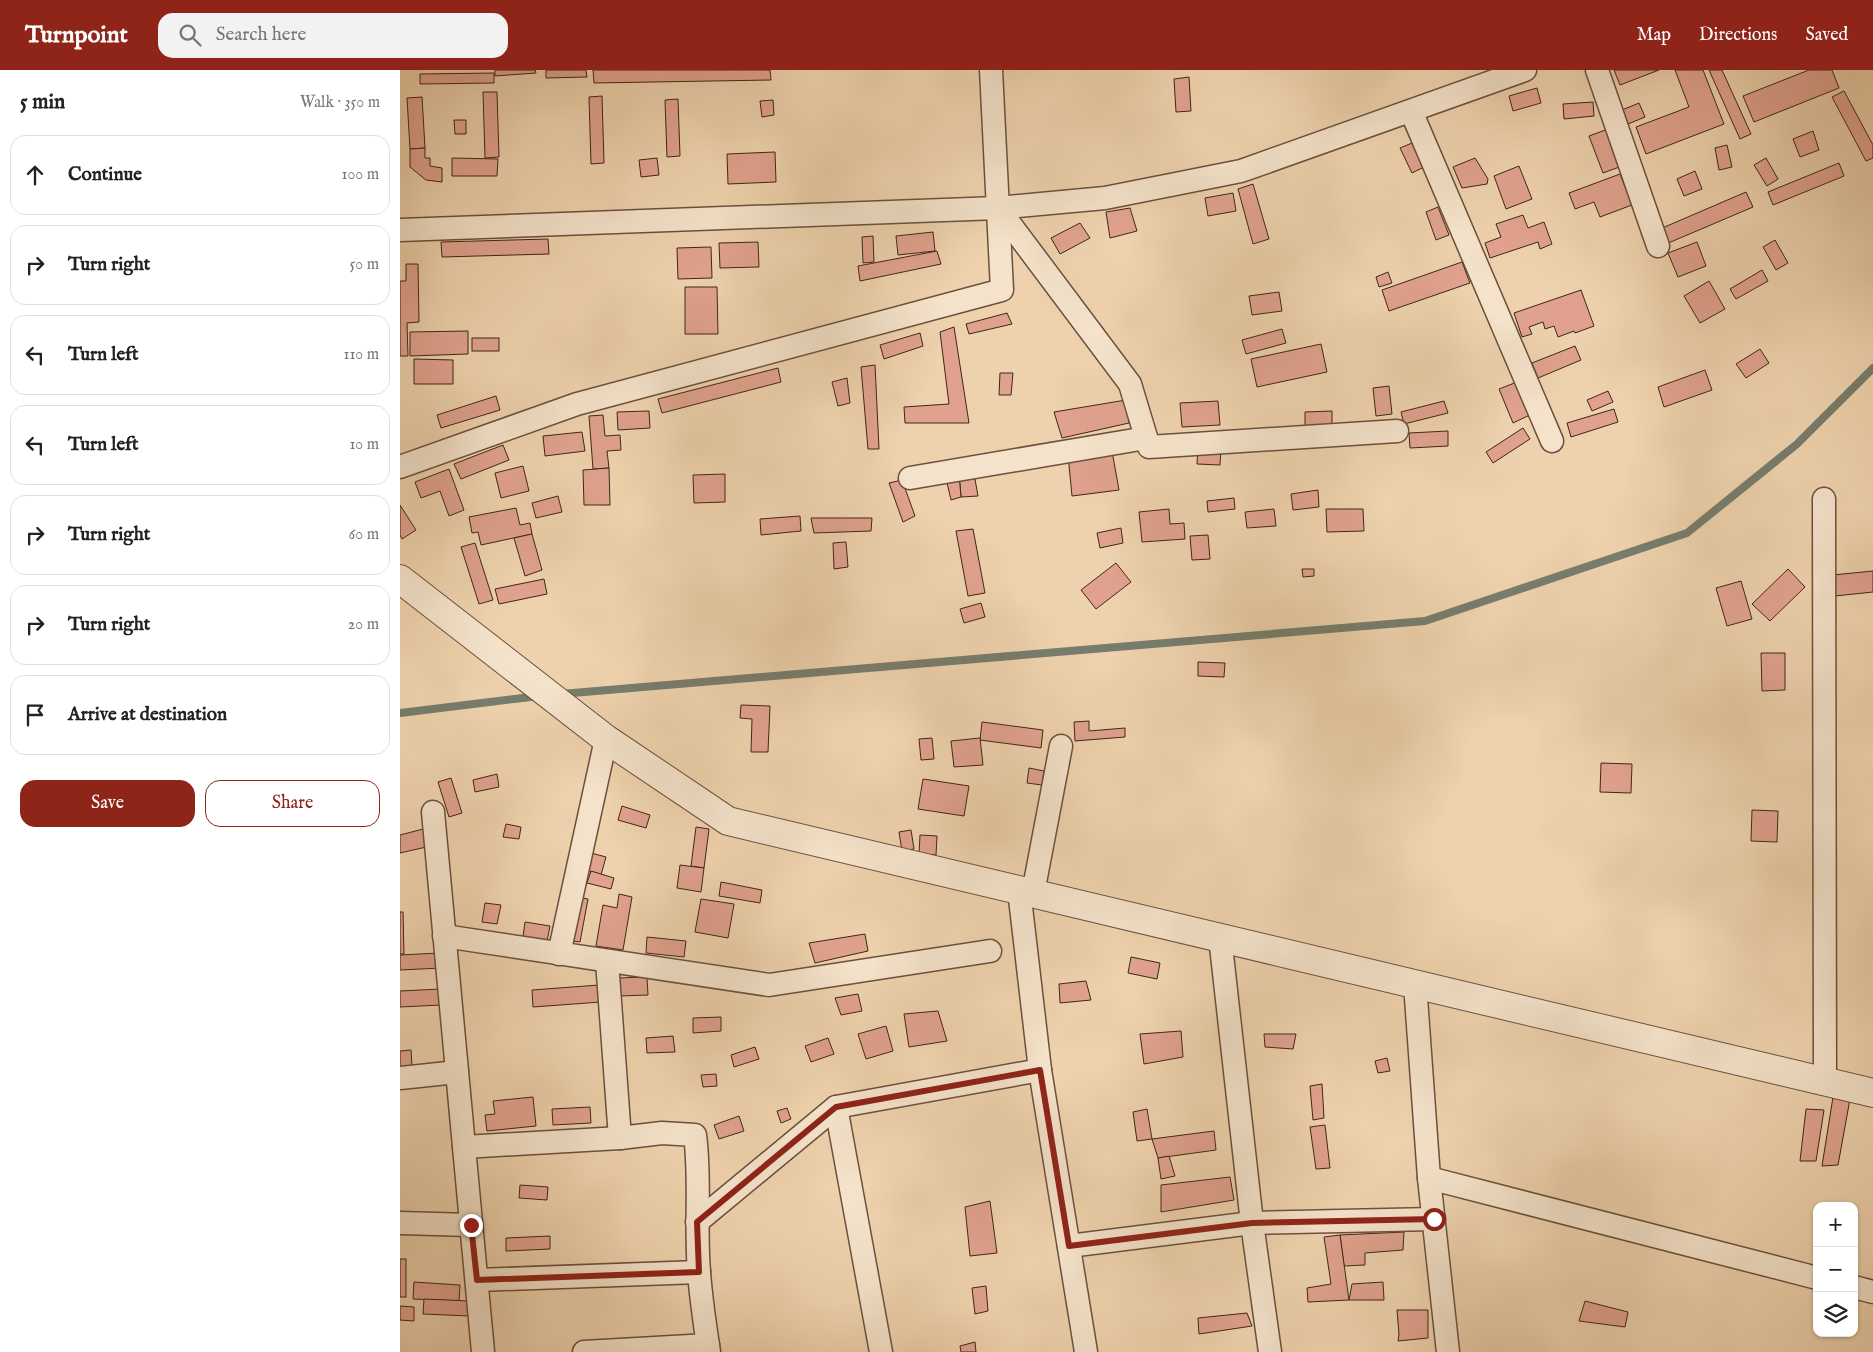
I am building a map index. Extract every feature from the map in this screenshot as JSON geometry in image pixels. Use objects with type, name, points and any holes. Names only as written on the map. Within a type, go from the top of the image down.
[{"type":"street","points":[[400,468],[577,404],[1002,290],[991,70]]},
{"type":"street","points":[[400,230],[998,208],[1105,198],[1241,171],[1525,70]]},
{"type":"street","points":[[1597,70],[1658,246]]},
{"type":"street","points":[[1411,111],[1552,441]]},
{"type":"street","points":[[998,208],[1130,384],[1149,447],[1397,431]]},
{"type":"street","points":[[910,478],[1146,438]]},
{"type":"street","points":[[1824,499],[1824,1081]]},
{"type":"street","points":[[400,579],[606,740],[728,821],[1873,1093]]},
{"type":"street","points":[[560,954],[606,740]]},
{"type":"street","points":[[1061,746],[1026,891],[1040,1070],[1086,1352]]},
{"type":"street","points":[[433,812],[483,1352]]},
{"type":"street","points":[[444,936],[769,985],[990,951]]},
{"type":"street","points":[[1220,938],[1252,1223],[1270,1352]]},
{"type":"street","points":[[607,961],[620,1138]]},
{"type":"street","points":[[1415,984],[1429,1178],[1448,1352]]},
{"type":"street","points":[[697,1222],[836,1107],[1040,1070]]},
{"type":"street","points":[[400,1078],[457,1072]]},
{"type":"street","points":[[836,1107],[881,1352]]},
{"type":"street","points":[[464,1147],[620,1138],[662,1133],[695,1135],[699,1163],[697,1222],[699,1272],[708,1349],[584,1352]]},
{"type":"street","points":[[1429,1178],[1813,1277]]},
{"type":"street","points":[[1069,1246],[1252,1223],[1434,1219]]},
{"type":"street","points":[[400,1223],[471,1225]]},
{"type":"street","points":[[477,1280],[699,1272]]},
{"type":"street","points":[[1858,1288],[1873,1292]]},
{"type":"building","points":[[495,70],[535,70],[536,73],[495,76]]},
{"type":"building","points":[[546,70],[586,70],[587,77],[546,78]]},
{"type":"building","points":[[593,70],[770,70],[771,80],[594,83]]},
{"type":"building","points":[[1614,70],[1659,70],[1620,85]]},
{"type":"building","points":[[1675,70],[1703,70],[1724,124],[1646,154],[1636,127],[1689,107]]},
{"type":"building","points":[[1709,70],[1722,70],[1751,134],[1740,139]]},
{"type":"building","points":[[1809,70],[1832,70],[1839,88],[1754,122],[1743,96]]},
{"type":"building","points":[[494,73],[494,83],[420,84],[420,74]]},
{"type":"building","points":[[1189,77],[1191,111],[1176,112],[1174,79]]},
{"type":"building","points":[[1537,88],[1541,103],[1513,111],[1509,96]]},
{"type":"building","points":[[1844,91],[1873,145],[1873,158],[1866,161],[1832,97]]},
{"type":"building","points":[[483,92],[497,92],[499,157],[485,158]]},
{"type":"building","points":[[602,96],[604,163],[591,164],[589,97]]},
{"type":"building","points":[[422,97],[425,148],[410,149],[407,98]]},
{"type":"building","points":[[678,99],[680,156],[667,157],[665,100]]},
{"type":"building","points":[[773,100],[774,115],[762,117],[760,101]]},
{"type":"building","points":[[1593,102],[1594,116],[1564,119],[1563,104]]},
{"type":"building","points":[[1639,103],[1645,117],[1628,124],[1622,110]]},
{"type":"building","points":[[454,120],[466,120],[466,134],[455,134]]},
{"type":"building","points":[[1608,129],[1622,166],[1603,173],[1589,136]]},
{"type":"building","points":[[1813,131],[1819,150],[1800,157],[1793,139]]},
{"type":"building","points":[[1412,143],[1424,167],[1412,173],[1400,148]]},
{"type":"building","points":[[1727,145],[1732,167],[1719,170],[1715,148]]},
{"type":"building","points":[[425,148],[425,158],[430,158],[430,166],[442,168],[442,182],[426,180],[410,167],[410,149]]},
{"type":"building","points":[[775,152],[776,182],[728,184],[727,154]]},
{"type":"building","points":[[452,158],[498,159],[497,176],[452,176]]},
{"type":"building","points":[[657,158],[659,175],[641,177],[639,160]]},
{"type":"building","points":[[1475,158],[1488,179],[1487,184],[1462,188],[1453,167]]},
{"type":"building","points":[[1766,158],[1778,179],[1767,186],[1754,165]]},
{"type":"building","points":[[1839,163],[1844,176],[1773,205],[1768,192]]},
{"type":"building","points":[[1519,166],[1532,199],[1506,209],[1494,176]]},
{"type":"building","points":[[1695,171],[1702,189],[1684,196],[1677,179]]},
{"type":"building","points":[[1620,174],[1632,205],[1600,217],[1594,202],[1575,209],[1569,193]]},
{"type":"building","points":[[1253,184],[1269,239],[1253,244],[1238,189]]},
{"type":"building","points":[[1746,192],[1753,207],[1666,244],[1660,229]]},
{"type":"building","points":[[1233,193],[1236,211],[1208,216],[1205,198]]},
{"type":"building","points":[[1438,207],[1449,235],[1436,240],[1426,212]]},
{"type":"building","points":[[1130,208],[1137,231],[1110,238],[1106,212]]},
{"type":"building","points":[[1523,215],[1528,228],[1544,222],[1552,244],[1540,249],[1538,242],[1490,258],[1485,243],[1501,237],[1496,224]]},
{"type":"building","points":[[1080,223],[1090,238],[1060,254],[1051,238]]},
{"type":"building","points":[[933,232],[935,251],[898,255],[896,236]]},
{"type":"building","points":[[873,236],[874,262],[863,263],[862,237]]},
{"type":"building","points":[[548,239],[549,254],[442,257],[441,242]]},
{"type":"building","points":[[1775,240],[1788,263],[1776,270],[1763,247]]},
{"type":"building","points":[[758,242],[759,267],[720,268],[719,243]]},
{"type":"building","points":[[1697,242],[1706,266],[1678,277],[1668,253]]},
{"type":"building","points":[[711,247],[712,278],[678,279],[677,248]]},
{"type":"building","points":[[937,251],[941,264],[860,281],[858,266]]},
{"type":"building","points":[[1462,262],[1470,283],[1389,311],[1382,290]]},
{"type":"building","points":[[406,264],[418,264],[419,322],[407,323],[408,356],[400,356],[400,281],[406,281]]},
{"type":"building","points":[[1762,270],[1768,281],[1736,299],[1730,289]]},
{"type":"building","points":[[1388,272],[1392,283],[1379,287],[1376,277]]},
{"type":"building","points":[[1709,281],[1725,309],[1700,323],[1684,296]]},
{"type":"building","points":[[685,287],[717,287],[718,334],[685,334]]},
{"type":"building","points":[[1581,290],[1594,326],[1558,337],[1554,326],[1545,329],[1543,322],[1529,327],[1532,334],[1522,337],[1514,313]]},
{"type":"building","points":[[1279,292],[1282,311],[1252,315],[1249,296]]},
{"type":"building","points":[[1007,313],[1012,324],[969,334],[966,324]]},
{"type":"building","points":[[954,327],[969,423],[905,423],[904,407],[949,404],[940,332]]},
{"type":"building","points":[[1282,329],[1286,343],[1246,354],[1242,340]]},
{"type":"building","points":[[468,331],[468,354],[410,356],[410,332]]},
{"type":"building","points":[[920,333],[923,346],[884,359],[880,345]]},
{"type":"building","points":[[472,338],[499,338],[499,351],[472,351]]},
{"type":"building","points":[[1321,344],[1327,372],[1257,387],[1251,359]]},
{"type":"building","points":[[1575,346],[1581,360],[1538,378],[1532,363]]},
{"type":"building","points":[[1760,349],[1769,363],[1746,378],[1736,364]]},
{"type":"building","points":[[414,359],[453,360],[453,384],[414,384]]},
{"type":"building","points":[[875,365],[879,449],[868,449],[861,367]]},
{"type":"building","points":[[778,368],[781,382],[662,413],[658,399]]},
{"type":"building","points":[[1705,370],[1712,390],[1664,407],[1658,387]]},
{"type":"building","points":[[1000,373],[1013,373],[1011,395],[999,395]]},
{"type":"building","points":[[847,378],[850,403],[838,406],[832,382]]},
{"type":"building","points":[[1517,382],[1532,414],[1513,423],[1499,389]]},
{"type":"building","points":[[1389,386],[1392,414],[1376,416],[1373,388]]},
{"type":"building","points":[[1608,391],[1613,402],[1592,411],[1587,400]]},
{"type":"building","points":[[496,396],[500,410],[441,428],[437,415]]},
{"type":"building","points":[[1126,400],[1129,423],[1062,438],[1054,412]]},
{"type":"building","points":[[1218,401],[1220,425],[1182,427],[1180,403]]},
{"type":"building","points":[[1444,401],[1448,413],[1404,424],[1401,412]]},
{"type":"building","points":[[1614,409],[1618,422],[1571,437],[1567,423]]},
{"type":"building","points":[[649,411],[650,428],[618,430],[617,412]]},
{"type":"building","points":[[1332,411],[1332,427],[1305,428],[1305,412]]},
{"type":"building","points":[[603,415],[605,436],[620,435],[621,450],[607,451],[609,468],[593,469],[589,416]]},
{"type":"building","points":[[1523,428],[1530,439],[1493,463],[1486,452]]},
{"type":"building","points":[[1448,431],[1448,446],[1410,448],[1409,433]]},
{"type":"building","points":[[582,432],[585,451],[545,456],[543,436]]},
{"type":"building","points":[[503,445],[509,460],[461,479],[454,464]]},
{"type":"building","points":[[1198,447],[1221,448],[1220,465],[1197,464]]},
{"type":"building","points":[[1112,451],[1119,490],[1072,496],[1068,455]]},
{"type":"building","points":[[523,466],[529,491],[501,498],[495,473]]},
{"type":"building","points":[[609,468],[610,505],[584,505],[583,470]]},
{"type":"building","points":[[973,468],[978,496],[961,497],[959,474]]},
{"type":"building","points":[[449,469],[464,510],[449,516],[440,491],[421,498],[415,482]]},
{"type":"building","points":[[725,474],[725,502],[694,503],[693,475]]},
{"type":"building","points":[[945,474],[959,474],[961,497],[951,500]]},
{"type":"building","points":[[902,480],[915,516],[903,522],[889,483]]},
{"type":"building","points":[[1318,490],[1319,507],[1293,510],[1291,494]]},
{"type":"building","points":[[558,496],[562,512],[536,518],[532,503]]},
{"type":"building","points":[[1234,498],[1235,509],[1208,512],[1207,501]]},
{"type":"building","points":[[400,505],[416,530],[402,539],[400,535]]},
{"type":"building","points":[[516,508],[520,525],[530,523],[532,534],[481,545],[478,532],[472,533],[469,517]]},
{"type":"building","points":[[1169,509],[1170,524],[1184,523],[1185,539],[1142,542],[1139,512]]},
{"type":"building","points":[[1274,509],[1276,526],[1247,528],[1245,512]]},
{"type":"building","points":[[1326,509],[1363,509],[1364,531],[1327,532]]},
{"type":"building","points":[[800,516],[801,531],[761,535],[760,519]]},
{"type":"building","points":[[811,518],[872,518],[871,531],[814,533]]},
{"type":"building","points":[[1121,528],[1123,543],[1100,548],[1097,533]]},
{"type":"building","points":[[973,529],[985,593],[968,596],[956,531]]},
{"type":"building","points":[[532,534],[542,570],[525,576],[514,538]]},
{"type":"building","points":[[1208,535],[1210,559],[1192,560],[1190,536]]},
{"type":"building","points":[[846,542],[848,567],[834,569],[833,543]]},
{"type":"building","points":[[475,543],[493,600],[479,604],[461,547]]},
{"type":"building","points":[[1116,563],[1131,582],[1096,609],[1081,590]]},
{"type":"building","points":[[1302,569],[1314,569],[1314,576],[1303,577]]},
{"type":"building","points":[[1788,569],[1805,587],[1770,621],[1752,604]]},
{"type":"building","points":[[1873,571],[1873,592],[1835,596],[1833,575]]},
{"type":"building","points":[[544,579],[547,594],[499,604],[495,589]]},
{"type":"building","points":[[1741,581],[1752,619],[1727,626],[1716,588]]},
{"type":"building","points":[[981,603],[985,617],[964,623],[960,609]]},
{"type":"building","points":[[1761,653],[1785,653],[1785,690],[1762,691]]},
{"type":"building","points":[[1198,662],[1225,663],[1224,677],[1198,676]]},
{"type":"building","points":[[741,705],[770,706],[768,752],[751,752],[752,719],[740,718]]},
{"type":"building","points":[[1089,721],[1089,731],[1125,728],[1125,737],[1075,741],[1074,722]]},
{"type":"building","points":[[982,722],[1043,730],[1041,748],[980,740]]},
{"type":"building","points":[[932,738],[934,759],[921,760],[919,739]]},
{"type":"building","points":[[980,738],[983,765],[954,767],[951,741]]},
{"type":"building","points":[[1601,763],[1632,764],[1631,793],[1600,792]]},
{"type":"building","points":[[1029,768],[1044,771],[1042,785],[1027,783]]},
{"type":"building","points":[[497,774],[499,787],[475,792],[473,780]]},
{"type":"building","points":[[451,778],[462,813],[449,817],[438,782]]},
{"type":"building","points":[[923,779],[969,786],[964,816],[918,809]]},
{"type":"building","points":[[622,806],[650,815],[646,828],[618,820]]},
{"type":"building","points":[[1752,810],[1778,811],[1777,842],[1751,841]]},
{"type":"building","points":[[506,824],[521,827],[519,839],[503,837]]},
{"type":"building","points":[[431,827],[435,845],[400,853],[400,835]]},
{"type":"building","points":[[696,827],[709,829],[704,868],[691,866]]},
{"type":"building","points":[[911,830],[914,849],[902,851],[899,832]]},
{"type":"building","points":[[920,835],[937,836],[936,855],[919,854]]},
{"type":"building","points":[[580,850],[606,857],[601,875],[575,867]]},
{"type":"building","points":[[680,865],[704,868],[701,892],[677,888]]},
{"type":"building","points":[[591,871],[614,878],[611,889],[587,883]]},
{"type":"building","points":[[721,882],[762,890],[760,903],[719,896]]},
{"type":"building","points":[[619,894],[632,897],[623,950],[596,946],[603,905],[617,908]]},
{"type":"building","points":[[572,896],[588,899],[580,942],[564,940]]},
{"type":"building","points":[[701,899],[734,904],[728,938],[695,932]]},
{"type":"building","points":[[485,903],[501,905],[497,924],[482,922]]},
{"type":"building","points":[[400,912],[403,912],[404,954],[400,954]]},
{"type":"building","points":[[525,922],[550,926],[547,941],[523,937]]},
{"type":"building","points":[[865,934],[868,951],[815,963],[809,943]]},
{"type":"building","points":[[647,937],[686,941],[684,957],[646,953]]},
{"type":"building","points":[[440,953],[441,968],[400,970],[400,955]]},
{"type":"building","points":[[1131,957],[1160,963],[1157,979],[1128,973]]},
{"type":"building","points":[[647,977],[648,995],[619,996],[618,978]]},
{"type":"building","points":[[1086,981],[1091,1000],[1060,1003],[1059,984]]},
{"type":"building","points":[[599,985],[601,1002],[533,1007],[532,990]]},
{"type":"building","points":[[440,989],[441,1005],[400,1007],[400,991]]},
{"type":"building","points":[[858,994],[862,1011],[841,1015],[835,998]]},
{"type":"building","points":[[938,1011],[947,1041],[909,1047],[904,1014]]},
{"type":"building","points":[[721,1017],[721,1031],[693,1033],[693,1018]]},
{"type":"building","points":[[886,1026],[893,1051],[866,1059],[858,1034]]},
{"type":"building","points":[[1181,1031],[1183,1057],[1144,1064],[1140,1034]]},
{"type":"building","points":[[1264,1034],[1296,1034],[1293,1049],[1265,1047]]},
{"type":"building","points":[[673,1036],[675,1052],[647,1053],[646,1038]]},
{"type":"building","points":[[828,1038],[834,1054],[811,1062],[805,1046]]},
{"type":"building","points":[[755,1047],[759,1059],[734,1067],[731,1055]]},
{"type":"building","points":[[411,1050],[412,1066],[400,1067],[400,1051]]},
{"type":"building","points":[[1387,1058],[1390,1071],[1378,1073],[1375,1061]]},
{"type":"building","points":[[716,1074],[717,1086],[703,1087],[701,1075]]},
{"type":"building","points":[[1322,1084],[1324,1118],[1313,1120],[1310,1086]]},
{"type":"building","points":[[533,1097],[536,1126],[487,1131],[485,1115],[495,1114],[493,1101]]},
{"type":"building","points":[[1833,1097],[1850,1099],[1838,1165],[1822,1166]]},
{"type":"building","points":[[590,1107],[591,1123],[553,1125],[552,1109]]},
{"type":"building","points":[[787,1108],[791,1119],[781,1123],[777,1111]]},
{"type":"building","points":[[1147,1109],[1152,1139],[1137,1141],[1133,1112]]},
{"type":"building","points":[[1806,1109],[1824,1110],[1816,1161],[1800,1161]]},
{"type":"building","points":[[739,1116],[744,1131],[719,1139],[714,1125]]},
{"type":"building","points":[[1325,1125],[1330,1168],[1316,1169],[1310,1127]]},
{"type":"building","points":[[1214,1131],[1216,1150],[1158,1158],[1152,1139]]},
{"type":"building","points":[[1169,1156],[1175,1176],[1161,1179],[1158,1158]]},
{"type":"building","points":[[1230,1177],[1234,1200],[1161,1212],[1161,1185]]},
{"type":"building","points":[[520,1185],[548,1187],[547,1200],[519,1198]]},
{"type":"building","points":[[990,1201],[997,1253],[970,1256],[965,1207]]},
{"type":"building","points":[[1404,1232],[1403,1250],[1365,1253],[1365,1265],[1344,1266],[1340,1235]]},
{"type":"building","points":[[1340,1235],[1349,1300],[1308,1302],[1307,1288],[1331,1284],[1324,1237]]},
{"type":"building","points":[[550,1236],[550,1249],[506,1251],[506,1238]]},
{"type":"building","points":[[400,1259],[406,1259],[406,1297],[400,1297]]},
{"type":"building","points":[[414,1282],[460,1285],[459,1301],[413,1299]]},
{"type":"building","points":[[1383,1282],[1384,1300],[1349,1300],[1352,1284]]},
{"type":"building","points":[[986,1286],[988,1311],[975,1314],[972,1288]]},
{"type":"building","points":[[424,1299],[471,1301],[470,1316],[423,1314]]},
{"type":"building","points":[[1585,1301],[1628,1312],[1625,1327],[1579,1321]]},
{"type":"building","points":[[400,1306],[414,1307],[414,1321],[400,1320]]},
{"type":"building","points":[[1397,1310],[1428,1310],[1428,1338],[1398,1341]]},
{"type":"building","points":[[1247,1313],[1252,1326],[1199,1334],[1198,1318]]},
{"type":"building","points":[[975,1342],[976,1352],[961,1352],[960,1346]]},
{"type":"waterway","points":[[561,694],[1425,621],[1687,533],[1797,444],[1873,368]]},
{"type":"waterway","points":[[400,713],[539,696]]},
{"type":"route","points":[[471,1225],[477,1280],[699,1272],[697,1222],[836,1107],[1040,1070],[1069,1246],[1252,1223],[1434,1219]]}]
